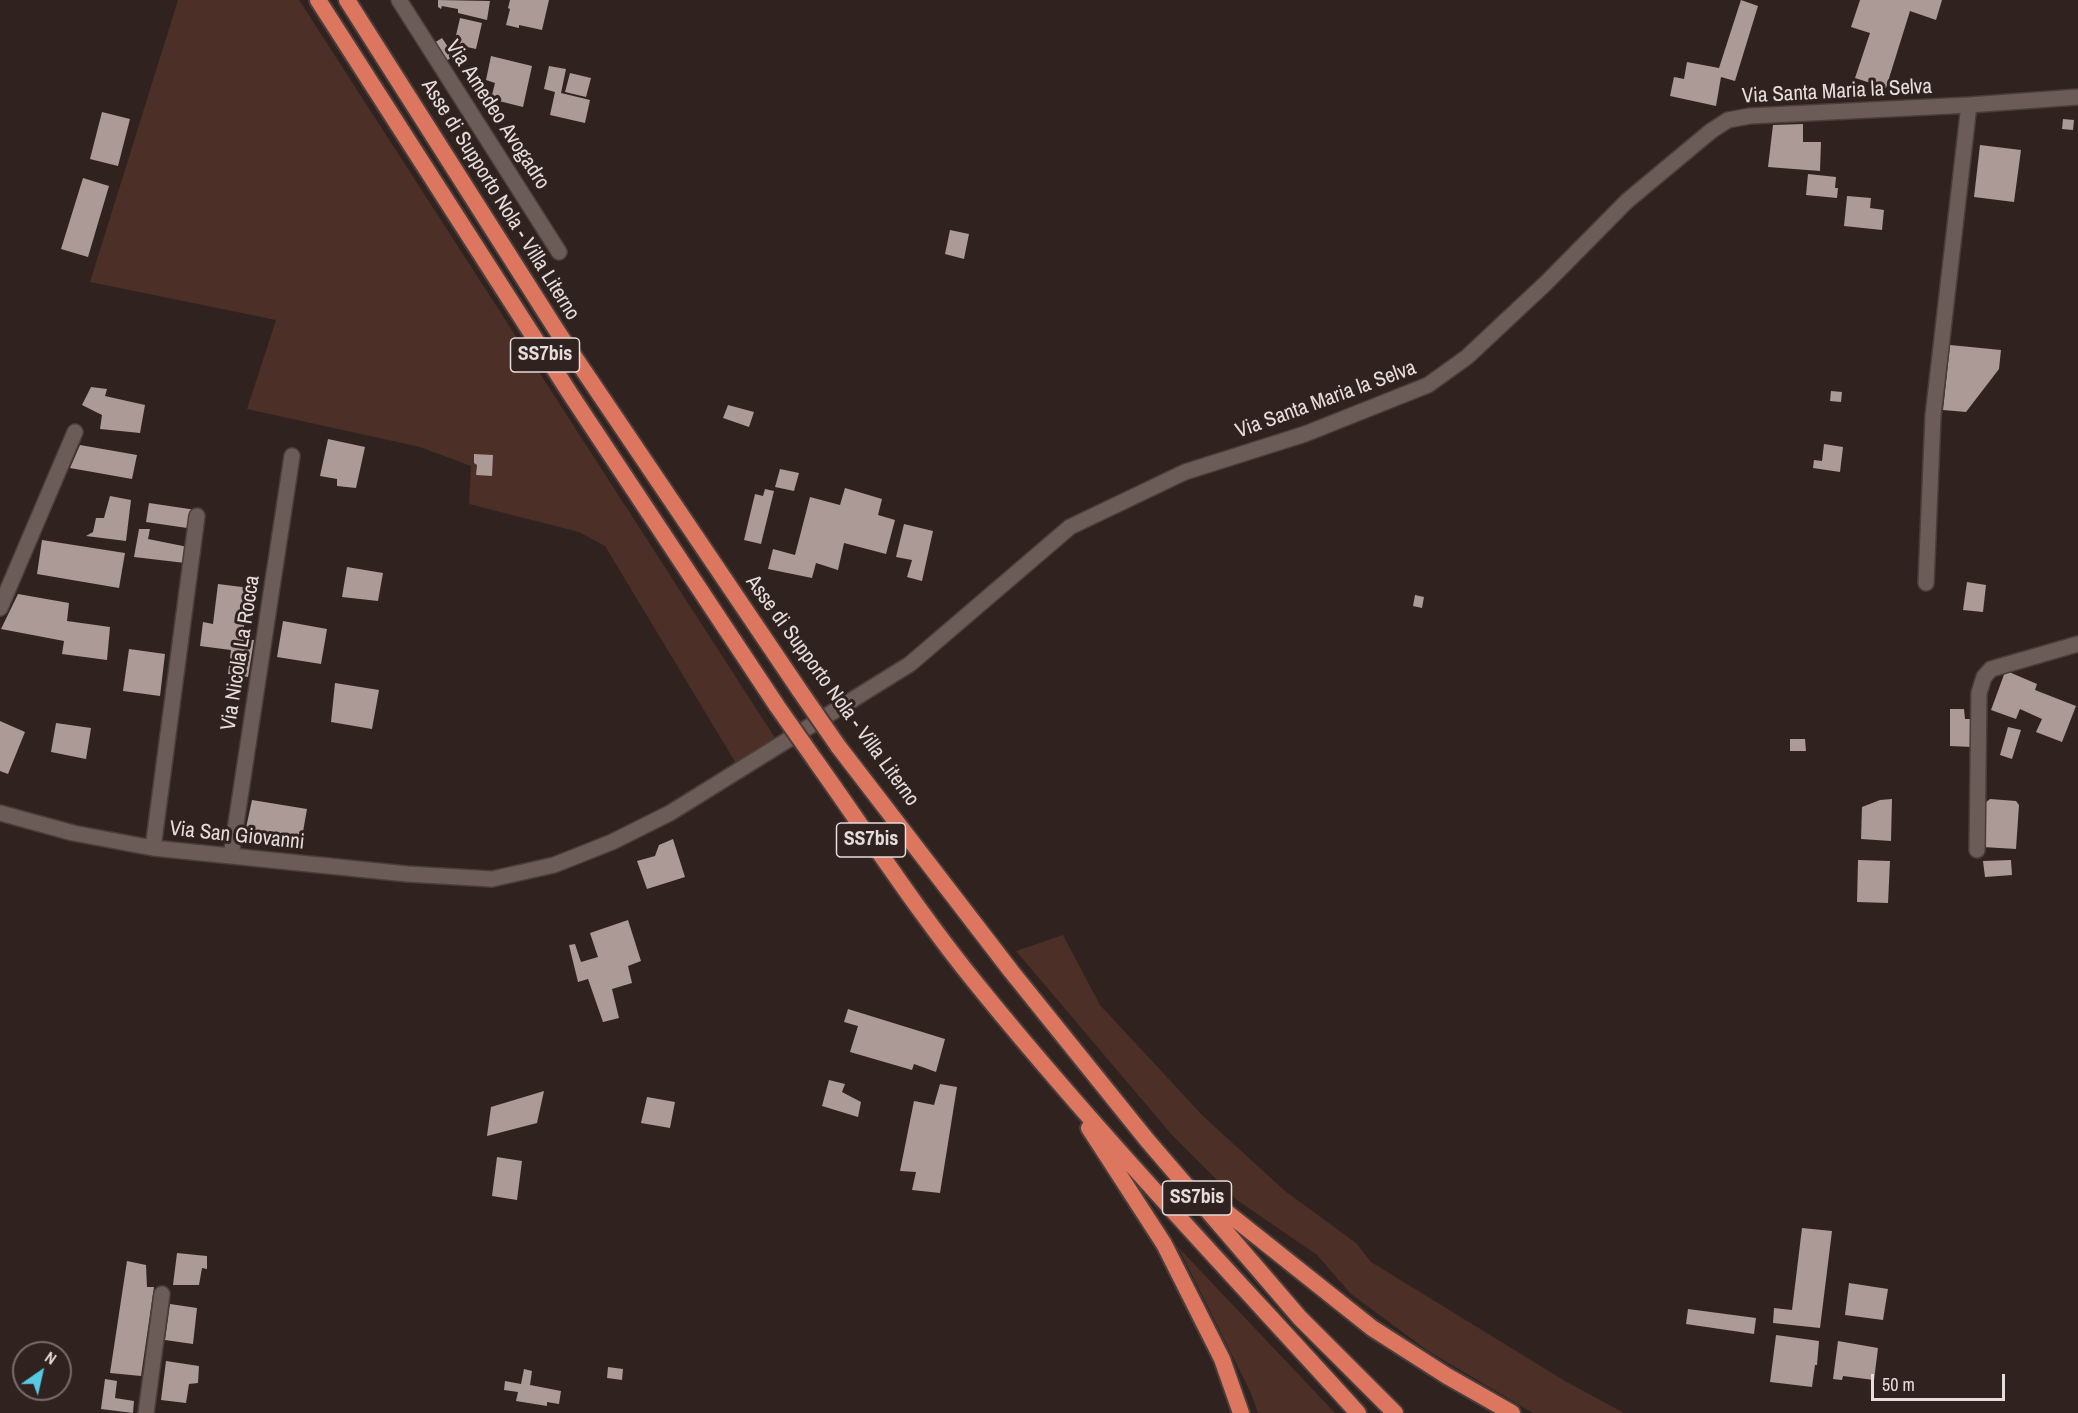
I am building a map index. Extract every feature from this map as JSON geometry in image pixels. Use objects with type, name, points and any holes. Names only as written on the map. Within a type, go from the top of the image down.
[{"type":"highway","name":"Asse di Supporto Nola - Villa Literno","points":[[318,0],[565,385],[777,706],[927,919],[978,986],[1060,1085],[1358,1413]]},
{"type":"highway","name":"Asse di Supporto Nola - Villa Literno","points":[[347,0],[559,334],[838,746],[1011,971],[1147,1140],[1300,1318],[1395,1413]]},
{"type":"highway","points":[[1060,1085],[1164,1244],[1222,1359],[1241,1413]]},
{"type":"highway","points":[[1147,1140],[1222,1210],[1372,1328],[1447,1376],[1512,1413]]},
{"type":"street","name":"Via Amedeo Avogadro","points":[[399,0],[559,252]]},
{"type":"street","name":"Via Santa Maria la Selva","points":[[474,878],[492,879],[554,865],[612,842],[670,813],[910,664],[1070,527],[1185,472],[1305,434],[1428,385],[1467,357],[1627,201],[1711,131],[1728,120],[1750,116],[2078,97]]},
{"type":"street","points":[[1926,583],[1934,416],[1969,105]]},
{"type":"street","points":[[0,608],[75,432]]},
{"type":"street","name":"Via Nicola La Rocca","points":[[231,856],[292,456]]},
{"type":"street","points":[[153,848],[197,516]]},
{"type":"street","points":[[1977,849],[1979,693],[1984,677],[1991,669],[2078,644]]},
{"type":"street","name":"Via San Giovanni","points":[[0,813],[73,833],[153,848],[407,874],[474,878]]},
{"type":"street","points":[[146,1413],[162,1294]]},
{"type":"shaded area","points":[[178,0],[299,0],[777,741],[737,765],[605,546],[579,532],[469,504],[471,466],[420,447],[247,409],[276,320],[90,282]]},
{"type":"shaded area","points":[[1063,935],[1100,1005],[1203,1116],[1285,1191],[1356,1243],[1371,1262],[1565,1381],[1624,1413],[1533,1413],[1428,1351],[1351,1294],[1317,1255],[1237,1200],[1172,1135],[1016,951]]},
{"type":"shaded area","points":[[1178,1247],[1335,1413],[1258,1413],[1251,1393]]},
{"type":"building","points":[[438,0],[490,1],[487,20],[458,13],[458,9],[442,6],[441,9],[438,7]]},
{"type":"building","points":[[510,0],[549,0],[542,30],[506,25]]},
{"type":"building","points":[[1741,0],[1758,6],[1735,81],[1721,77],[1716,106],[1670,96],[1674,77],[1684,79],[1687,62],[1719,68]]},
{"type":"building","points":[[1860,0],[1942,0],[1936,20],[1910,11],[1886,88],[1855,78],[1870,33],[1851,27]]},
{"type":"building","points":[[460,18],[482,23],[476,49],[454,44]]},
{"type":"building","points":[[442,38],[454,56],[446,61],[434,43]]},
{"type":"building","points":[[491,56],[532,66],[523,107],[491,99],[495,83],[486,80]]},
{"type":"building","points":[[549,66],[566,69],[561,93],[590,100],[585,123],[550,115],[555,92],[544,89]]},
{"type":"building","points":[[570,73],[591,78],[586,97],[565,92]]},
{"type":"building","points":[[102,112],[130,119],[118,166],[90,159]]},
{"type":"building","points":[[2063,119],[2074,120],[2073,130],[2062,129]]},
{"type":"building","points":[[1803,124],[1803,142],[1821,142],[1820,171],[1768,167],[1773,125]]},
{"type":"building","points":[[1980,145],[2021,150],[2014,202],[1974,197]]},
{"type":"building","points":[[1808,174],[1836,177],[1837,198],[1806,195]]},
{"type":"building","points":[[83,178],[109,186],[88,257],[61,249]]},
{"type":"building","points":[[1847,196],[1871,198],[1870,208],[1884,210],[1882,230],[1844,226]]},
{"type":"building","points":[[950,230],[969,234],[964,259],[945,254]]},
{"type":"building","points":[[1950,345],[2001,350],[1999,369],[1966,412],[1943,410]]},
{"type":"building","points":[[91,387],[107,389],[105,396],[145,405],[140,433],[100,429],[102,415],[82,405]]},
{"type":"building","points":[[1831,391],[1842,392],[1841,402],[1830,401]]},
{"type":"building","points":[[728,405],[754,412],[749,427],[723,418]]},
{"type":"building","points":[[328,439],[365,447],[356,488],[337,486],[337,479],[320,476]]},
{"type":"building","points":[[1824,444],[1843,447],[1840,472],[1813,468],[1814,460],[1822,461]]},
{"type":"building","points":[[80,445],[137,455],[132,479],[70,468]]},
{"type":"building","points":[[474,454],[493,455],[492,476],[476,475],[477,465],[474,463]]},
{"type":"building","points":[[780,469],[799,473],[794,491],[775,487]]},
{"type":"building","points":[[845,488],[882,499],[878,515],[895,520],[886,554],[844,543],[838,570],[816,563],[812,578],[768,569],[773,549],[795,555],[810,497],[840,505]]},
{"type":"building","points":[[765,489],[774,491],[761,544],[744,540],[755,494],[763,496]]},
{"type":"building","points":[[110,496],[131,500],[126,541],[86,536],[93,532],[96,518],[104,518]]},
{"type":"building","points":[[149,503],[196,510],[194,529],[146,522]]},
{"type":"building","points":[[904,524],[933,531],[922,581],[907,577],[912,560],[896,557]]},
{"type":"building","points":[[139,529],[150,529],[148,539],[188,547],[185,563],[134,557]]},
{"type":"building","points":[[42,540],[125,553],[119,588],[37,574]]},
{"type":"building","points":[[347,567],[383,573],[378,601],[342,597]]},
{"type":"building","points":[[1967,582],[1986,585],[1983,612],[1963,610]]},
{"type":"building","points":[[218,584],[250,588],[242,639],[254,640],[248,677],[228,674],[231,650],[200,646],[203,622],[213,624]]},
{"type":"building","points":[[18,594],[69,603],[67,621],[110,627],[107,660],[62,654],[64,641],[1,629]]},
{"type":"building","points":[[1415,595],[1424,597],[1422,608],[1413,606]]},
{"type":"building","points":[[283,621],[327,629],[321,664],[277,657]]},
{"type":"building","points":[[129,649],[165,654],[160,696],[123,691]]},
{"type":"building","points":[[2005,672],[2037,684],[2035,690],[2076,706],[2062,742],[2036,732],[2042,719],[2020,709],[2016,719],[1991,710]]},
{"type":"building","points":[[335,683],[379,690],[372,729],[331,722]]},
{"type":"building","points":[[1950,709],[1964,709],[1965,719],[1973,719],[1972,747],[1950,746]]},
{"type":"building","points":[[0,721],[25,732],[8,774],[0,771]]},
{"type":"building","points":[[56,723],[91,728],[86,759],[51,752]]},
{"type":"building","points":[[2008,727],[2021,730],[2012,759],[2000,755]]},
{"type":"building","points":[[1790,739],[1805,739],[1806,751],[1790,751]]},
{"type":"building","points":[[1892,799],[1891,841],[1861,839],[1862,807],[1880,800]]},
{"type":"building","points":[[1990,799],[2016,801],[2019,805],[2016,849],[1983,847],[1985,803]]},
{"type":"building","points":[[252,800],[307,809],[301,843],[244,837]]},
{"type":"building","points":[[673,839],[685,877],[647,889],[637,861],[655,856],[659,845]]},
{"type":"building","points":[[1858,860],[1890,861],[1888,903],[1857,902]]},
{"type":"building","points":[[2011,860],[2012,875],[1985,877],[1983,861]]},
{"type":"building","points":[[628,920],[641,961],[628,966],[632,983],[612,989],[619,1018],[603,1022],[588,979],[578,982],[569,945],[575,944],[581,962],[598,957],[590,933]]},
{"type":"building","points":[[848,1009],[945,1039],[936,1072],[914,1064],[912,1070],[850,1052],[858,1026],[844,1022]]},
{"type":"building","points":[[829,1080],[845,1084],[842,1092],[861,1102],[858,1117],[822,1106]]},
{"type":"building","points":[[940,1084],[957,1087],[940,1193],[912,1190],[916,1172],[900,1171],[914,1101],[934,1105]]},
{"type":"building","points":[[544,1091],[537,1123],[487,1136],[491,1107]]},
{"type":"building","points":[[647,1097],[675,1102],[670,1128],[641,1123]]},
{"type":"building","points":[[497,1157],[522,1161],[517,1200],[492,1196]]},
{"type":"building","points":[[1802,1228],[1832,1231],[1820,1328],[1773,1323],[1774,1308],[1792,1310]]},
{"type":"building","points":[[177,1253],[207,1256],[207,1269],[202,1268],[199,1285],[173,1285]]},
{"type":"building","points":[[127,1261],[146,1265],[147,1287],[154,1287],[141,1376],[110,1373]]},
{"type":"building","points":[[1849,1283],[1888,1289],[1883,1320],[1845,1315]]},
{"type":"building","points":[[170,1304],[197,1308],[193,1344],[165,1340]]},
{"type":"building","points":[[1688,1309],[1756,1318],[1754,1334],[1686,1324]]},
{"type":"building","points":[[1776,1335],[1819,1341],[1812,1387],[1770,1382]]},
{"type":"building","points":[[1838,1341],[1878,1348],[1874,1380],[1843,1376],[1842,1380],[1833,1379]]},
{"type":"building","points":[[166,1361],[199,1366],[198,1383],[189,1384],[186,1403],[161,1400]]},
{"type":"building","points":[[608,1367],[623,1369],[622,1380],[607,1378]]},
{"type":"building","points":[[524,1369],[532,1371],[530,1385],[561,1391],[559,1404],[547,1402],[547,1406],[516,1401],[518,1392],[504,1390],[505,1381],[521,1384]]},
{"type":"building","points":[[105,1379],[117,1381],[115,1398],[134,1401],[133,1413],[101,1409]]}]
